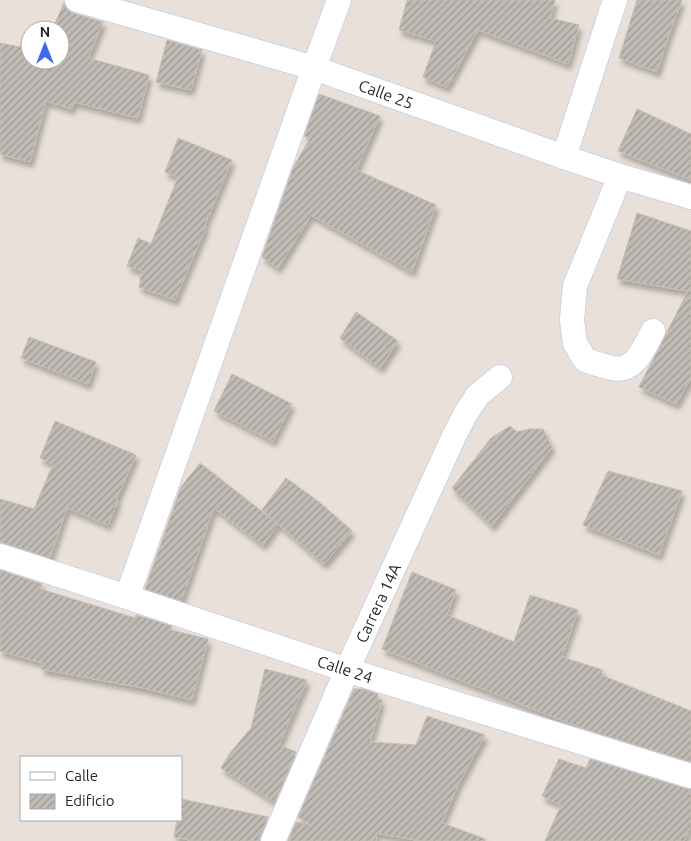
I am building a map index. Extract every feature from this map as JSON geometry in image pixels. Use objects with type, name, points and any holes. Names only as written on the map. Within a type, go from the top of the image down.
[{"type":"street","name":"Calle 25","points":[[77,0],[314,68],[564,157],[691,197]]},
{"type":"street","points":[[127,596],[338,0]]},
{"type":"street","points":[[564,157],[614,0]]},
{"type":"street","points":[[620,176],[575,286],[572,320],[575,343],[585,360],[614,369],[628,367],[638,358],[653,332]]},
{"type":"street","name":"Carrera 14A","points":[[273,841],[347,670],[466,413],[478,395],[500,377]]},
{"type":"street","name":"Calle 24","points":[[0,556],[127,596],[347,670],[691,776]]},
{"type":"building","points":[[407,0],[555,0],[550,18],[579,25],[568,64],[478,30],[447,87],[423,77],[436,41],[399,30]]},
{"type":"building","points":[[637,0],[682,0],[657,72],[619,58]]},
{"type":"building","points":[[64,3],[67,9],[73,13],[103,22],[88,58],[149,75],[138,118],[74,102],[72,109],[46,101],[30,162],[0,154],[0,43],[20,47],[20,70],[70,70],[70,20],[56,20]]},
{"type":"building","points":[[167,40],[202,50],[191,90],[156,82]]},
{"type":"building","points":[[319,94],[380,116],[356,170],[436,205],[412,272],[311,215],[278,268],[262,257],[293,168],[310,138],[304,136]]},
{"type":"building","points":[[637,109],[691,134],[691,180],[618,151]]},
{"type":"building","points":[[178,138],[232,160],[175,300],[139,287],[142,271],[127,266],[138,238],[151,244],[178,177],[165,172]]},
{"type":"building","points":[[637,213],[691,231],[691,378],[676,404],[639,387],[688,291],[617,279]]},
{"type":"building","points":[[356,312],[398,341],[380,368],[340,338]]},
{"type":"building","points":[[29,337],[96,362],[88,384],[21,358]]},
{"type":"building","points":[[232,374],[292,404],[273,441],[214,411]]},
{"type":"building","points":[[55,421],[136,455],[116,500],[118,501],[108,525],[67,508],[50,558],[0,543],[0,499],[34,509],[53,464],[40,458]]},
{"type":"building","points":[[510,426],[517,432],[529,429],[543,429],[552,447],[492,526],[452,488],[491,438]]},
{"type":"building","points":[[200,463],[278,524],[263,545],[214,508],[181,601],[145,589],[181,487]]},
{"type":"building","points":[[608,471],[682,491],[659,555],[583,525]]},
{"type":"building","points":[[286,478],[319,502],[352,531],[324,564],[262,510]]},
{"type":"building","points":[[0,570],[42,584],[40,589],[135,618],[136,615],[172,626],[171,630],[208,639],[192,700],[143,688],[41,669],[43,663],[0,651]]},
{"type":"building","points":[[412,572],[456,590],[447,615],[514,642],[530,595],[578,610],[562,657],[603,670],[601,675],[691,711],[691,762],[581,728],[382,649]]},
{"type":"building","points":[[265,669],[307,680],[279,745],[296,752],[275,802],[221,768],[230,753],[251,728]]},
{"type":"building","points":[[354,689],[363,689],[378,694],[377,699],[382,700],[370,742],[416,745],[427,716],[485,735],[458,785],[442,823],[485,839],[485,841],[421,841],[376,833],[376,841],[335,841],[332,839],[332,841],[288,841],[296,822],[311,825],[298,817]]},
{"type":"building","points":[[559,759],[586,768],[590,759],[691,789],[691,825],[684,841],[545,841],[561,805],[542,796]]},
{"type":"building","points":[[182,799],[268,817],[260,836],[260,841],[195,841],[174,837],[177,821],[182,821]]}]
